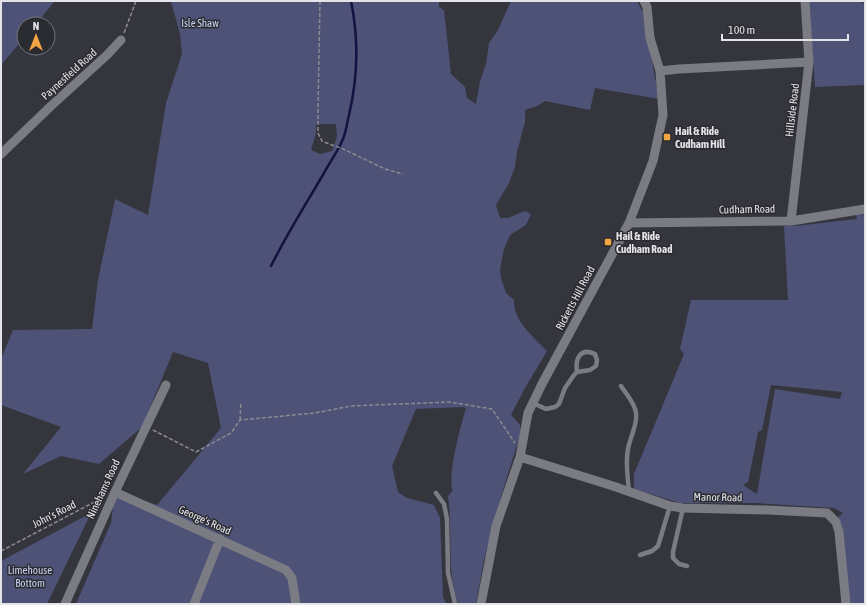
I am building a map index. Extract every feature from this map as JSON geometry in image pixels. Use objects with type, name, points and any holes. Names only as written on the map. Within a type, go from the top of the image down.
[{"type":"street","name":"Ricketts Hill Road","points":[[481,604],[496,526],[520,457],[528,413],[542,384],[629,223],[653,161],[663,115],[660,71],[650,38],[647,7],[644,1]]},
{"type":"street","name":"Hillside Road","points":[[791,221],[809,62],[805,1]]},
{"type":"street","name":"Paynesfield Road","points":[[1,154],[50,106],[107,55],[121,40]]},
{"type":"street","points":[[660,71],[809,62]]},
{"type":"street","name":"Cudham Road","points":[[629,223],[791,221],[865,209]]},
{"type":"street","name":"Ninehams Road","points":[[65,604],[115,492],[166,385]]},
{"type":"street","name":"Manor Road","points":[[520,457],[613,486],[670,506],[683,508],[827,513],[836,522],[839,532],[846,604]]},
{"type":"street","name":"George's Road","points":[[115,492],[286,570],[292,578],[296,604]]},
{"type":"street","points":[[194,604],[220,540]]},
{"type":"lane","points":[[532,403],[546,409],[555,407],[560,403],[568,383],[578,372],[587,371],[594,368],[597,362],[595,354],[588,352],[579,356],[576,363],[578,372]]},
{"type":"lane","points":[[621,386],[631,400],[636,411],[636,418],[627,450],[629,492]]},
{"type":"lane","points":[[436,493],[444,504],[447,519],[448,573],[455,604]]},
{"type":"lane","points":[[640,555],[652,551],[658,546],[670,506]]},
{"type":"lane","points":[[683,508],[673,558],[679,564],[687,566]]},
{"type":"path","points":[[121,40],[136,1]]},
{"type":"path","points":[[320,1],[318,133],[322,141],[341,148],[385,169],[403,174]]},
{"type":"path","points":[[146,426],[196,452],[231,434],[240,420],[241,402]]},
{"type":"path","points":[[240,420],[315,413],[351,406],[449,402],[492,409],[514,443],[523,444]]},
{"type":"path","name":"John's Road","points":[[1,551],[115,492]]},
{"type":"green space","points":[[1,1],[55,1],[43,16],[16,16],[16,47],[1,65]]},
{"type":"green space","name":"Isle Shaw","points":[[171,1],[439,1],[439,7],[444,10],[451,74],[465,87],[467,98],[476,104],[480,81],[486,64],[489,43],[498,30],[511,1],[637,1],[643,12],[659,99],[595,88],[590,110],[545,101],[537,106],[525,110],[525,122],[517,152],[515,167],[509,183],[496,205],[500,218],[508,218],[525,211],[531,214],[526,225],[510,235],[504,249],[500,269],[501,278],[506,293],[514,300],[517,315],[521,322],[547,351],[511,415],[520,425],[520,435],[497,510],[484,560],[476,604],[458,604],[454,591],[451,564],[448,496],[453,490],[451,480],[452,470],[466,408],[463,407],[416,409],[392,466],[398,492],[407,498],[434,505],[440,518],[443,596],[446,604],[76,604],[111,523],[115,492],[157,505],[221,428],[208,363],[173,352],[142,427],[99,464],[61,456],[23,474],[61,427],[1,405],[1,359],[13,330],[92,329],[98,280],[115,199],[148,215],[166,103],[182,54],[180,34]],"holes":[[[316,124],[336,124],[337,137],[332,151],[320,154],[311,150],[316,133]]]},
{"type":"green space","points":[[809,1],[858,1],[865,4],[865,85],[815,87]]},
{"type":"green space","points":[[865,214],[865,604],[849,604],[834,521],[843,513],[834,508],[756,503],[680,503],[634,489],[634,474],[684,354],[680,349],[691,300],[788,300],[784,226],[857,219],[856,215]],"holes":[[[771,385],[842,392],[840,399],[775,389],[757,494],[743,485],[748,482],[758,432],[762,430]]]},
{"type":"green space","name":"Limehouse Bottom","points":[[91,513],[47,604],[1,604],[1,561]]},
{"type":"waterway","points":[[271,266],[336,152],[345,133],[356,73],[356,44],[354,16],[351,1]]},
{"type":"place","name":"Hail & Ride Cudham Hill","points":[[667,137]]},
{"type":"place","name":"Hail & Ride Cudham Road","points":[[608,242]]}]
